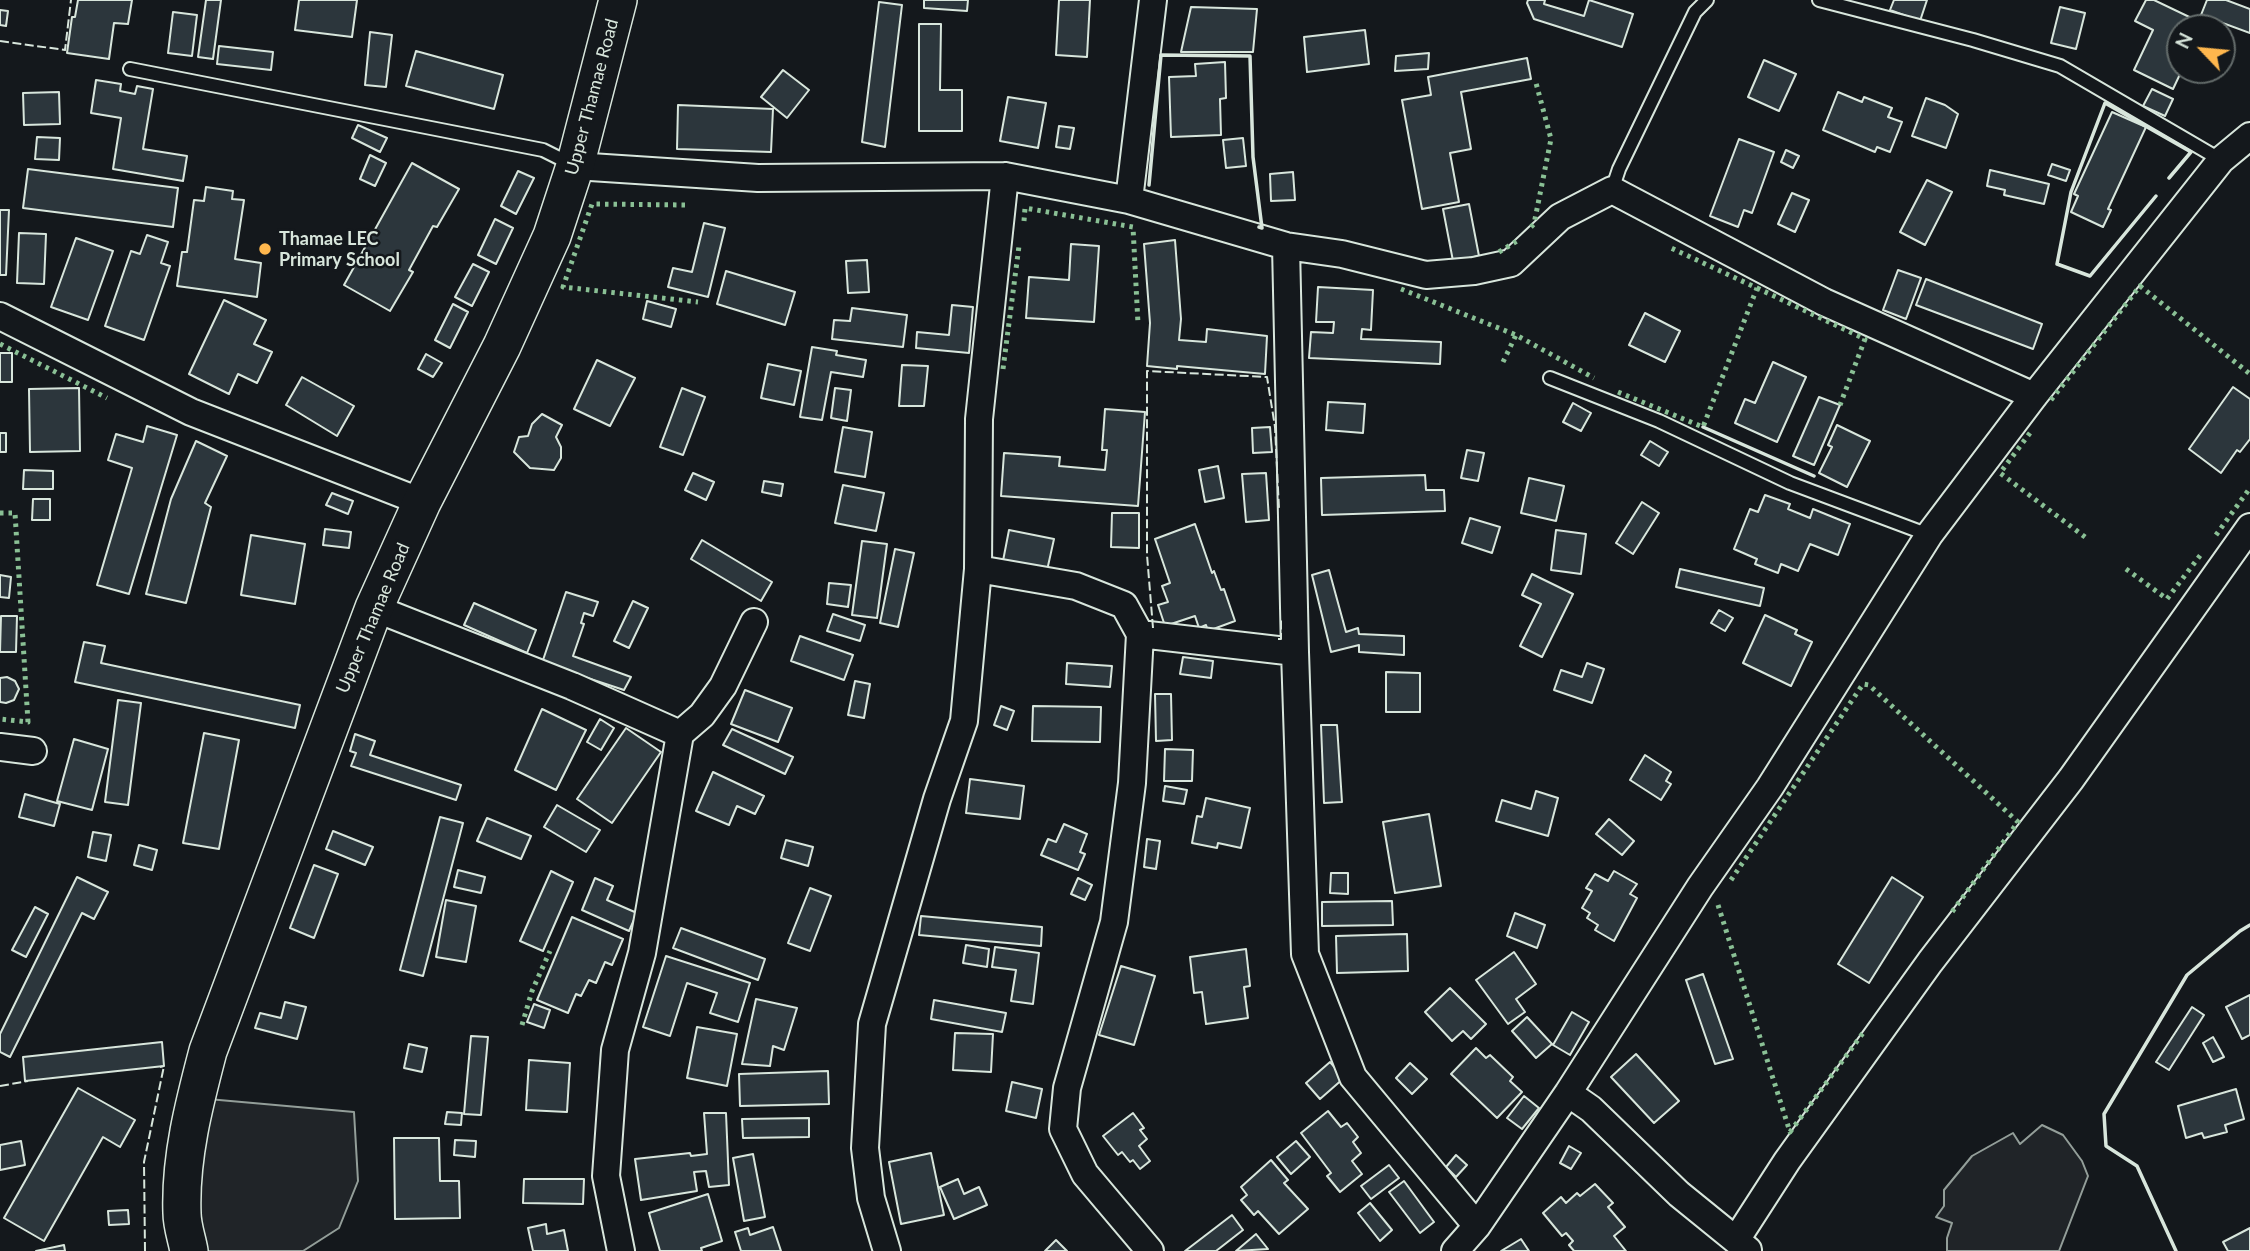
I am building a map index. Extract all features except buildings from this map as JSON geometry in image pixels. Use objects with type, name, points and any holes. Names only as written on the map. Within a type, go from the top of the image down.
[{"type":"street","name":"Upper Thamae Road","points":[[189,1251],[182,1215],[186,1158],[193,1108],[208,1051],[374,608],[422,502],[502,346],[552,236],[575,166],[618,0]]},
{"type":"street","points":[[1129,200],[1153,0]]},
{"type":"street","points":[[1455,1251],[1477,1226],[1568,1093],[1700,887],[1770,787],[1930,535],[2034,396],[2221,160],[2250,136]]},
{"type":"street","points":[[575,166],[758,178],[1005,176],[1129,200],[1286,246],[1342,254],[1426,275],[1474,271],[1511,263],[1560,217],[1612,190],[1824,302],[2034,396]]},
{"type":"street","points":[[887,1251],[870,1198],[865,1148],[872,1024],[937,799],[964,721],[978,569],[979,419],[1005,176]]},
{"type":"street","points":[[1286,246],[1295,652],[1306,954],[1353,1077],[1477,1226]]},
{"type":"street","points":[[0,316],[191,412],[422,502]]},
{"type":"street","points":[[1568,1093],[1591,1109],[1679,1194],[1743,1246],[1787,1161],[1922,973],[2071,779],[2250,527]]},
{"type":"street","points":[[978,569],[1076,586],[1124,605],[1140,634],[1132,783],[1114,922],[1067,1088],[1063,1129],[1086,1174],[1150,1251]]},
{"type":"street","points":[[374,608],[572,686],[680,734]]},
{"type":"street","points":[[621,1251],[606,1176],[615,1050],[642,953],[680,734],[702,715],[723,686],[754,622]]},
{"type":"street","points":[[1140,634],[1295,652]]},
{"type":"street","points":[[0,747],[33,751]]},
{"type":"lane","points":[[1612,190],[1619,169],[1695,12],[1707,0]]},
{"type":"lane","points":[[1819,0],[2060,66],[2221,160]]},
{"type":"lane","points":[[130,69],[543,150],[575,166]]},
{"type":"lane","points":[[1550,378],[1659,421],[1790,483],[1930,535]]},
{"type":"shaded area","points":[[208,1099],[354,1112],[358,1181],[339,1228],[303,1251],[200,1251],[198,1195]]},
{"type":"shaded area","points":[[2042,1125],[2063,1135],[2082,1161],[2088,1176],[2059,1251],[1947,1251],[1947,1238],[1952,1223],[1936,1217],[1944,1206],[1944,1190],[1972,1156],[2013,1133],[2020,1144]]},
{"type":"hedge","points":[[1531,227],[1534,224],[1551,139],[1536,83]]},
{"type":"hedge","points":[[685,205],[592,204],[563,287],[698,302]]},
{"type":"hedge","points":[[1024,221],[1025,208],[1133,227],[1138,324]]},
{"type":"hedge","points":[[1499,252],[1517,241]]},
{"type":"hedge","points":[[1003,369],[1019,246]]},
{"type":"hedge","points":[[1618,392],[1703,427],[1757,288],[1671,248]]},
{"type":"hedge","points":[[2051,400],[2140,286],[2250,374]]},
{"type":"hedge","points":[[1757,288],[1865,339],[1840,405]]},
{"type":"hedge","points":[[1401,289],[1516,335],[1594,378]]},
{"type":"hedge","points":[[1503,362],[1516,335]]},
{"type":"hedge","points":[[0,344],[107,398]]},
{"type":"hedge","points":[[2030,433],[2000,473],[2089,540]]},
{"type":"hedge","points":[[2216,535],[2250,488]]},
{"type":"hedge","points":[[0,513],[15,513],[28,722],[0,719]]},
{"type":"hedge","points":[[2126,569],[2167,599],[2202,553]]},
{"type":"hedge","points":[[1731,880],[1863,684],[1869,685],[2018,822],[1952,912]]},
{"type":"hedge","points":[[1718,905],[1790,1132],[1863,1033]]},
{"type":"hedge","points":[[522,1025],[532,991],[550,951]]},
{"type":"fence","points":[[0,41],[65,50],[71,0]]},
{"type":"fence","points":[[1153,628],[1147,555],[1147,371],[1267,377],[1275,427],[1279,509]]},
{"type":"fence","points":[[1278,639],[1281,639],[1281,617]]},
{"type":"fence","points":[[145,1251],[144,1162],[164,1066],[160,1067]]},
{"type":"fence","points":[[0,1086],[28,1081]]},
{"type":"wall","points":[[1149,185],[1161,55],[1250,56],[1253,157],[1262,228],[1259,227]]},
{"type":"wall","points":[[2156,196],[2090,276],[2057,264],[2071,192],[2105,103],[2191,152],[2169,178]]},
{"type":"wall","points":[[1703,427],[1814,476]]},
{"type":"wall","points":[[2176,1251],[2137,1166],[2106,1146],[2104,1114],[2187,975],[2250,925]]},
{"type":"place","name":"Thamae LEC Primary School","points":[[265,249]]}]
